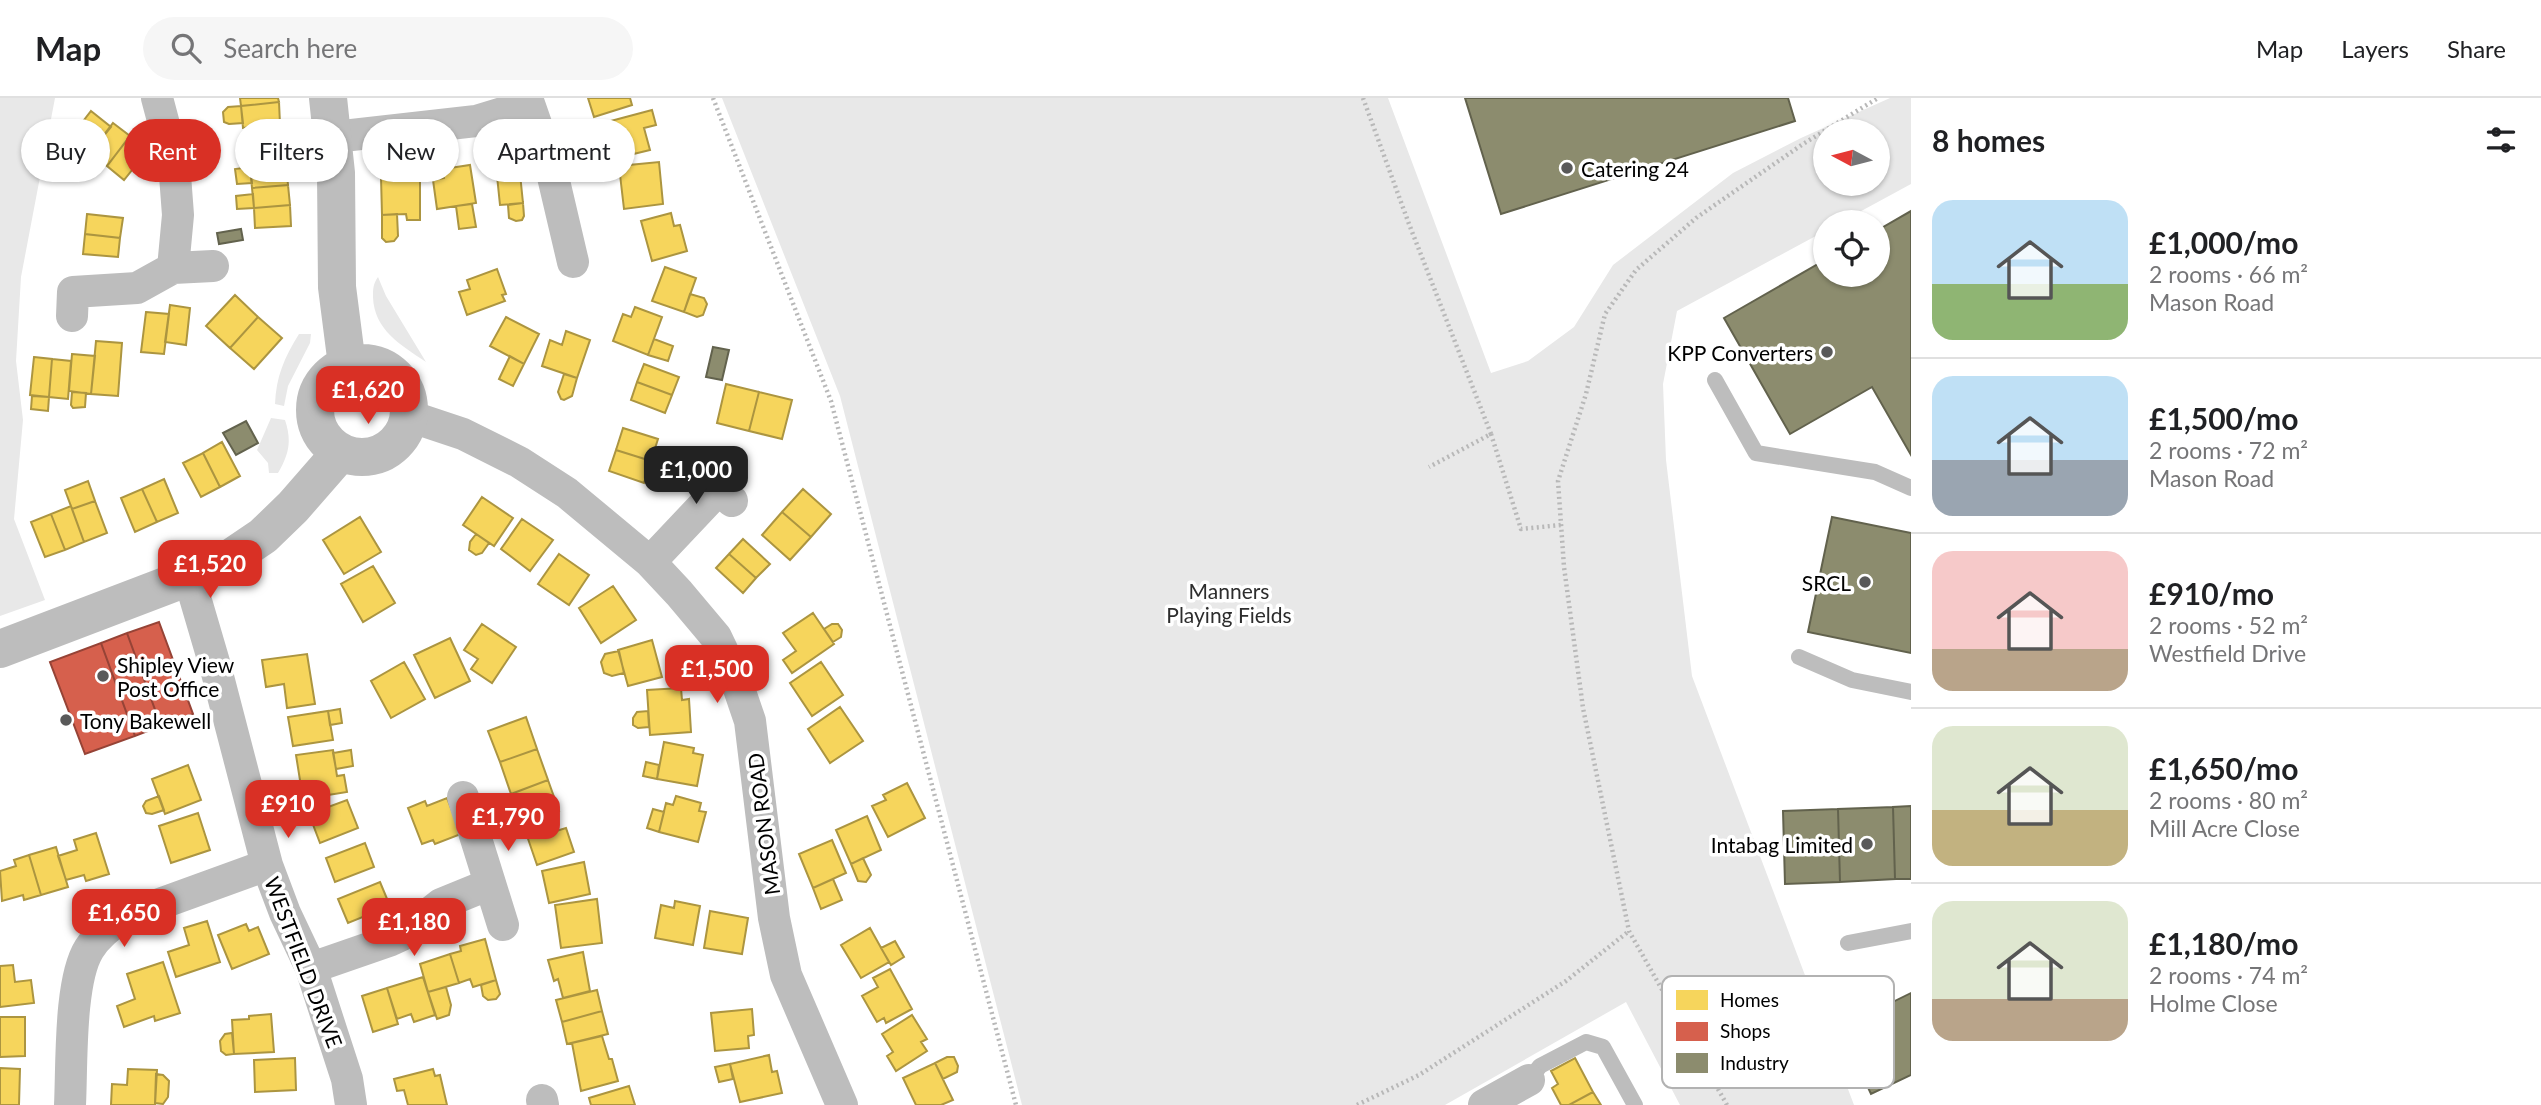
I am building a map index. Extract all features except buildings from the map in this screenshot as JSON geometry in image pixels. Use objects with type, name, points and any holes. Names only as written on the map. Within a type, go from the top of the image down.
[{"type":"street","points":[[157,98],[174,162],[178,215],[173,268]]},
{"type":"street","points":[[328,98],[331,119]]},
{"type":"street","points":[[348,135],[476,121],[528,102],[550,164],[573,262]]},
{"type":"street","points":[[335,182],[337,287],[347,365]]},
{"type":"street","points":[[72,316],[74,292],[137,288],[173,268],[213,266]]},
{"type":"street","points":[[366,362],[384,368],[399,380],[408,397],[409,416],[403,433],[392,447],[376,455],[358,457],[341,452],[328,442],[319,429],[315,414],[316,398],[322,384],[333,372],[347,365],[366,362]]},
{"type":"street","name":"MASON ROAD","points":[[409,416],[463,434],[519,462],[566,493],[650,562],[716,637],[735,677],[750,721],[774,918],[786,975],[842,1105]]},
{"type":"street","points":[[6,647],[189,577],[232,556],[263,536],[293,507],[341,452]]},
{"type":"street","points":[[650,562],[725,496],[694,470]]},
{"type":"street","name":"WESTFIELD DRIVE","points":[[189,577],[267,865],[285,913],[311,968],[347,1079],[351,1105]]},
{"type":"street","points":[[463,797],[503,925]]},
{"type":"street","points":[[70,1105],[75,1011],[80,974],[90,948],[104,931],[121,918],[267,865]]},
{"type":"street","points":[[311,968],[389,942],[441,904],[490,884]]},
{"type":"street","points":[[1484,1105],[1529,1080]]},
{"type":"lane","points":[[1715,380],[1756,453],[1875,472],[1911,488]]},
{"type":"lane","points":[[1798,657],[1852,680],[1911,692]]},
{"type":"lane","points":[[1848,943],[1911,931]]},
{"type":"lane","points":[[1529,1080],[1541,1066],[1586,1042],[1595,1044],[1603,1047],[1635,1105]]},
{"type":"path","points":[[713,98],[831,401],[1016,1105]]},
{"type":"path","points":[[1363,98],[1491,434],[1521,529],[1561,525]]},
{"type":"path","points":[[1662,990],[1629,931],[1583,708],[1564,567],[1558,481],[1586,394],[1605,314],[1636,271],[1696,218],[1803,144],[1878,98]]},
{"type":"path","points":[[1429,467],[1491,434]]},
{"type":"path","points":[[1357,1105],[1419,1075],[1566,981],[1629,931]]},
{"type":"path","points":[[1717,1088],[1727,1105]]},
{"type":"green space","points":[[0,98],[55,98],[51,119],[21,119],[21,182],[39,182],[21,277],[16,361],[23,420],[14,519],[45,600],[0,616]]},
{"type":"green space","name":"Manners Playing Fields","points":[[722,98],[1388,98],[1491,373],[1528,361],[1574,327],[1613,265],[1733,173],[1813,133],[1813,196],[1889,196],[1863,210],[1813,210],[1813,237],[1677,311],[1663,384],[1666,460],[1692,676],[1805,976],[1662,976],[1662,1071],[1626,1002],[1445,1105],[1022,1105],[840,396]]},
{"type":"green space","name":"Manners Playing Fields","points":[[1890,98],[1911,98],[1911,184],[1890,195],[1890,119],[1843,119]]},
{"type":"green space","points":[[378,277],[386,296],[426,362],[390,336],[378,319],[373,297]]},
{"type":"green space","points":[[299,334],[311,334],[310,343],[288,386],[284,406],[275,404],[282,368]]},
{"type":"green space","points":[[271,418],[285,420],[289,441],[285,460],[278,473],[269,473],[268,463],[257,450]]},
{"type":"green space","name":"Manners Playing Fields","points":[[1671,1088],[1848,1088],[1854,1105],[1680,1105]]},
{"type":"place","name":"Catering 24","points":[[1567,168]]},
{"type":"place","name":"KPP Converters","points":[[1827,352]]},
{"type":"place","name":"SRCL","points":[[1865,582]]},
{"type":"place","name":"Shipley View Post Office","points":[[103,676]]},
{"type":"place","name":"Tony Bakewell","points":[[66,720]]},
{"type":"place","name":"Intabag Limited","points":[[1867,844]]}]
